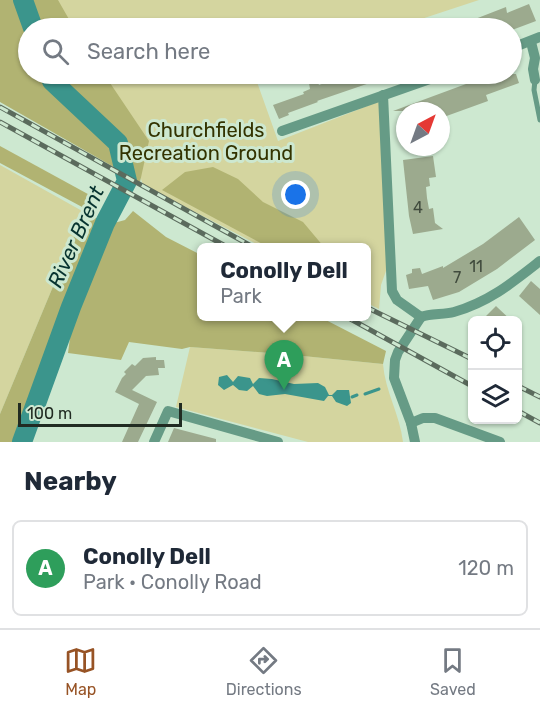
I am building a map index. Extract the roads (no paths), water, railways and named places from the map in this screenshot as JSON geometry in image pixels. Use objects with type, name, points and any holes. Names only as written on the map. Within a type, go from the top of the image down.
[{"type":"street","points":[[535,40],[533,69],[536,80]]},
{"type":"street","points":[[282,131],[415,84]]},
{"type":"street","points":[[383,95],[392,291],[397,300],[421,316],[450,313],[469,308],[496,296],[540,261]]},
{"type":"street","points":[[415,442],[411,423],[394,378],[395,360],[421,316]]},
{"type":"street","points":[[154,442],[168,411],[278,442]]},
{"type":"street","points":[[411,423],[423,418],[435,417],[500,442]]},
{"type":"lane","points":[[536,80],[534,90],[540,120]]},
{"type":"water","points":[[227,375],[233,382],[238,376],[250,378],[253,384],[259,378],[294,384],[318,383],[325,387],[329,395],[337,390],[349,390],[351,403],[347,406],[336,402],[332,396],[328,396],[324,401],[285,394],[267,396],[259,394],[253,386],[247,391],[239,390],[233,385],[224,390],[218,385],[219,377]]},
{"type":"waterway","name":"River Brent","points":[[23,0],[29,18]]},
{"type":"waterway","name":"River Brent","points":[[22,442],[71,307],[105,223],[127,181],[118,143],[55,84]]},
{"type":"waterway","points":[[365,394],[379,389]]},
{"type":"waterway","points":[[352,397],[357,395]]},
{"type":"railway","points":[[0,107],[246,243]]},
{"type":"railway","points":[[0,122],[220,243]]},
{"type":"railway","points":[[371,309],[468,357]]},
{"type":"railway","points":[[354,321],[468,384]]},
{"type":"railway","points":[[522,388],[540,397]]},
{"type":"railway","points":[[522,413],[540,423]]},
{"type":"place","name":"Conolly Dell","points":[[284,390]]},
{"type":"park label","name":"Churchfields Recreation Ground","points":[[206,142]]}]
